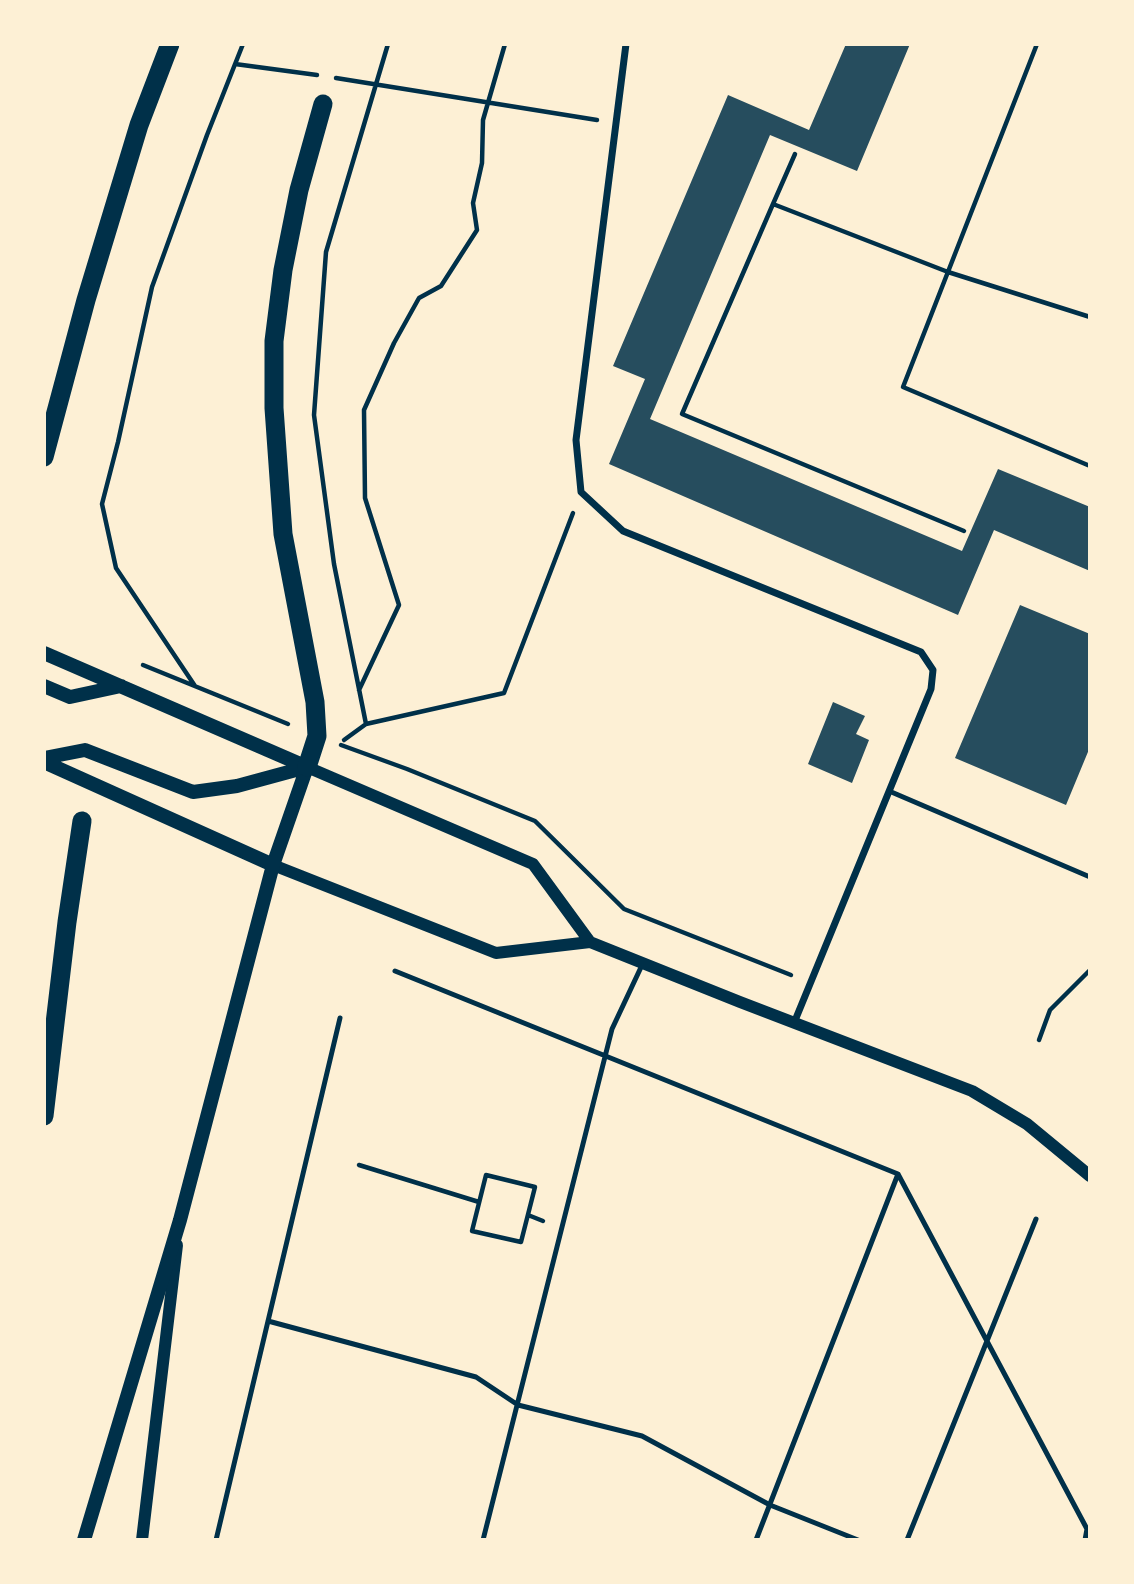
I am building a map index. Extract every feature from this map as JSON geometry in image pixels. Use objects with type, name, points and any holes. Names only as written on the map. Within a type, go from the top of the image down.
[{"type":"highway","points":[[44,457],[86,300],[139,125],[170,44]]},
{"type":"highway","points":[[307,767],[317,736],[315,702],[283,534],[274,408],[274,341],[283,270],[299,190],[323,104]]},
{"type":"highway","points":[[44,1116],[65,935],[82,821]]},
{"type":"main road","points":[[44,653],[307,767]]},
{"type":"main road","points":[[44,686],[70,697],[121,686]]},
{"type":"main road","points":[[44,760],[85,750],[193,792],[237,786],[307,767]]},
{"type":"main road","points":[[44,760],[273,865]]},
{"type":"main road","points":[[84,1540],[180,1220],[273,865],[307,767]]},
{"type":"street","points":[[626,44],[576,440],[581,492],[623,531],[921,652],[933,670],[931,689],[794,1023]]},
{"type":"street","points":[[307,767],[533,864],[590,942]]},
{"type":"street","points":[[273,865],[496,953],[590,942],[972,1091],[1027,1124],[1090,1176]]},
{"type":"street","points":[[142,1540],[180,1220]]},
{"type":"lane","points":[[889,791],[1090,877]]},
{"type":"lane","points":[[483,1540],[612,1029],[643,963]]},
{"type":"lane","points":[[395,971],[898,1174],[1087,1529],[1084,1540]]},
{"type":"lane","points":[[216,1540],[340,1018]]},
{"type":"lane","points":[[756,1540],[898,1174]]},
{"type":"lane","points":[[907,1540],[1036,1219]]},
{"type":"lane","points":[[268,1321],[476,1377],[518,1405],[642,1436],[770,1506],[858,1540]]},
{"type":"path","points":[[196,686],[116,568],[102,504],[152,287],[206,135],[243,44]]},
{"type":"path","points":[[366,724],[334,564],[314,415],[326,252],[388,44]]},
{"type":"path","points":[[359,690],[399,605],[365,498],[364,410],[394,343],[419,298],[441,286],[477,230],[473,203],[482,163],[483,120],[505,44]]},
{"type":"path","points":[[1037,44],[903,387],[1090,466]]},
{"type":"path","points":[[235,64],[376,83],[616,124]]},
{"type":"path","points":[[795,153],[682,414],[964,531]]},
{"type":"path","points":[[774,204],[948,272],[1090,317]]},
{"type":"path","points":[[581,492],[504,693],[366,724],[338,744],[535,821],[624,909],[811,983]]},
{"type":"path","points":[[137,662],[294,726]]},
{"type":"path","points":[[1039,1040],[1050,1010],[1090,970]]},
{"type":"path","points":[[359,1165],[479,1202]]},
{"type":"path","points":[[486,1175],[535,1187],[521,1242],[472,1231],[479,1202],[486,1175]]},
{"type":"building","points":[[846,44],[910,44],[857,171],[770,135],[650,419],[962,551],[998,469],[1090,507],[1090,571],[994,530],[958,615],[609,464],[645,379],[613,366],[728,95],[809,130]]},
{"type":"building","points":[[1020,605],[1090,634],[1090,747],[1066,805],[955,758]]},
{"type":"building","points":[[833,702],[865,716],[856,734],[869,740],[852,783],[808,764]]}]
